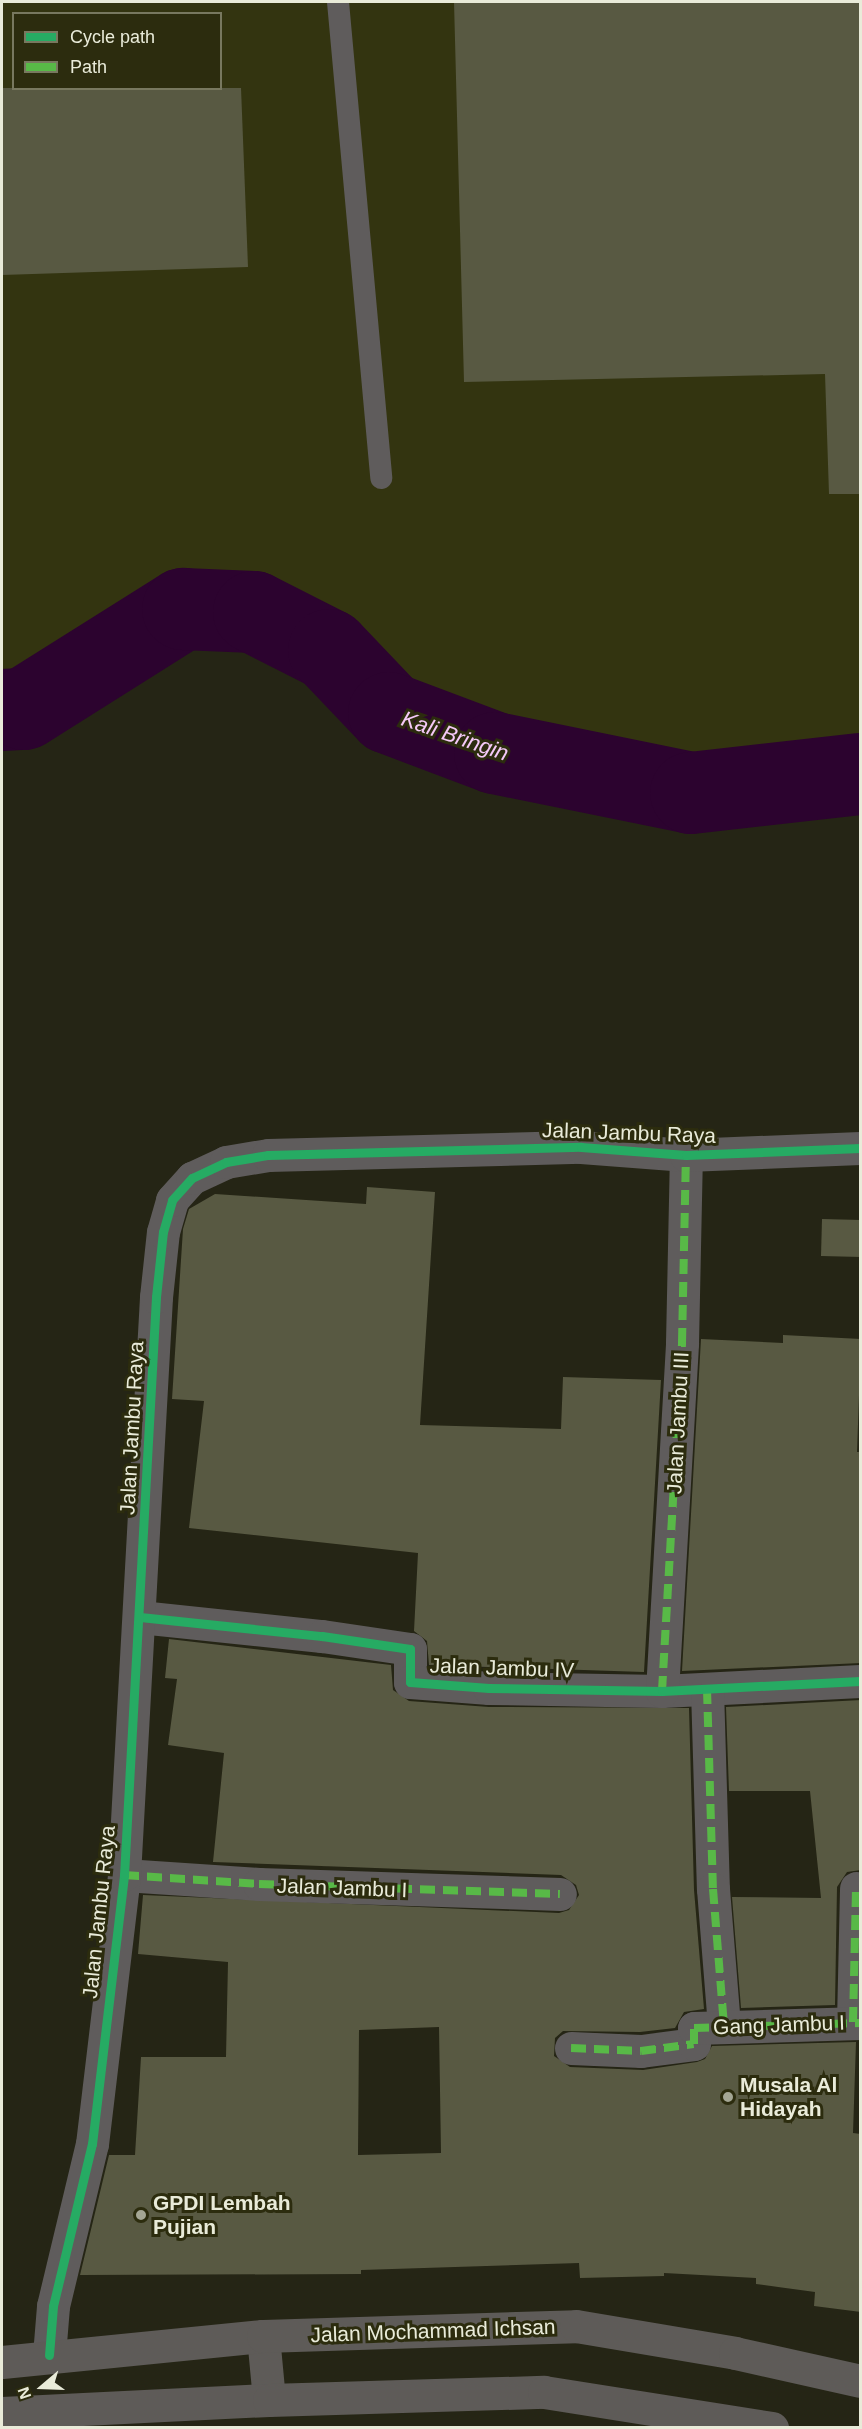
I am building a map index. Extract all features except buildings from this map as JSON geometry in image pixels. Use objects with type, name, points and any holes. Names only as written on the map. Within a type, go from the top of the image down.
[{"type":"main road","name":"Jalan Mochammad Ichsan","points":[[2,2362],[49,2355],[263,2336],[576,2326],[735,2353],[861,2381]]},
{"type":"main road","points":[[263,2336],[269,2400]]},
{"type":"main road","points":[[2,2413],[269,2400],[544,2392],[772,2427]]},
{"type":"street","name":"Jalan Jambu Raya","points":[[49,2355],[53,2306],[92,2144],[124,1875],[163,1232],[172,1200],[192,1178],[226,1162],[268,1155],[581,1147],[686,1155],[861,1148]]},
{"type":"street","name":"Jalan Jambu III","points":[[662,1690],[682,1343],[686,1155]]},
{"type":"street","name":"Jalan Jambu IV","points":[[140,1617],[322,1636],[410,1649],[410,1682],[489,1688],[662,1690],[861,1681]]},
{"type":"street","points":[[707,1689],[713,1889],[724,2026]]},
{"type":"street","name":"Jalan Jambu I","points":[[124,1875],[282,1886],[560,1894]]},
{"type":"street","points":[[856,1888],[857,2022]]},
{"type":"street","name":"Gang Jambu I","points":[[571,2048],[641,2052],[694,2044],[694,2028],[857,2022]]},
{"type":"lane","points":[[338,2],[381,478]]},
{"type":"shaded area","points":[[2,2],[860,2],[860,742],[833,750],[677,769],[515,733],[396,693],[240,582],[149,611],[2,691]]},
{"type":"waterway","name":"Kali Bringin","points":[[2,710],[24,709],[183,609],[254,612],[329,650],[389,713],[495,753],[691,793],[860,774]]},
{"type":"marked path","points":[[662,1691],[682,1343],[686,1155]]},
{"type":"marked path","points":[[707,1689],[713,1889],[724,2026]]},
{"type":"marked path","points":[[124,1875],[259,1884],[560,1894]]},
{"type":"marked path","points":[[853,2022],[856,1888]]},
{"type":"marked path","points":[[571,2048],[641,2051],[694,2044],[694,2028],[860,2023]]},
{"type":"cycle path","points":[[49,2355],[53,2306],[92,2144],[124,1875],[156,1297],[163,1232],[172,1200],[192,1178],[226,1162],[268,1155],[581,1147],[686,1155],[860,1148]]},
{"type":"cycle path","points":[[140,1617],[322,1636],[410,1649],[410,1682],[489,1688],[662,1691],[860,1681]]},
{"type":"place","name":"Musala Al Hidayah","points":[[728,2097]]},
{"type":"place","name":"GPDI Lembah Pujian","points":[[141,2215]]}]
